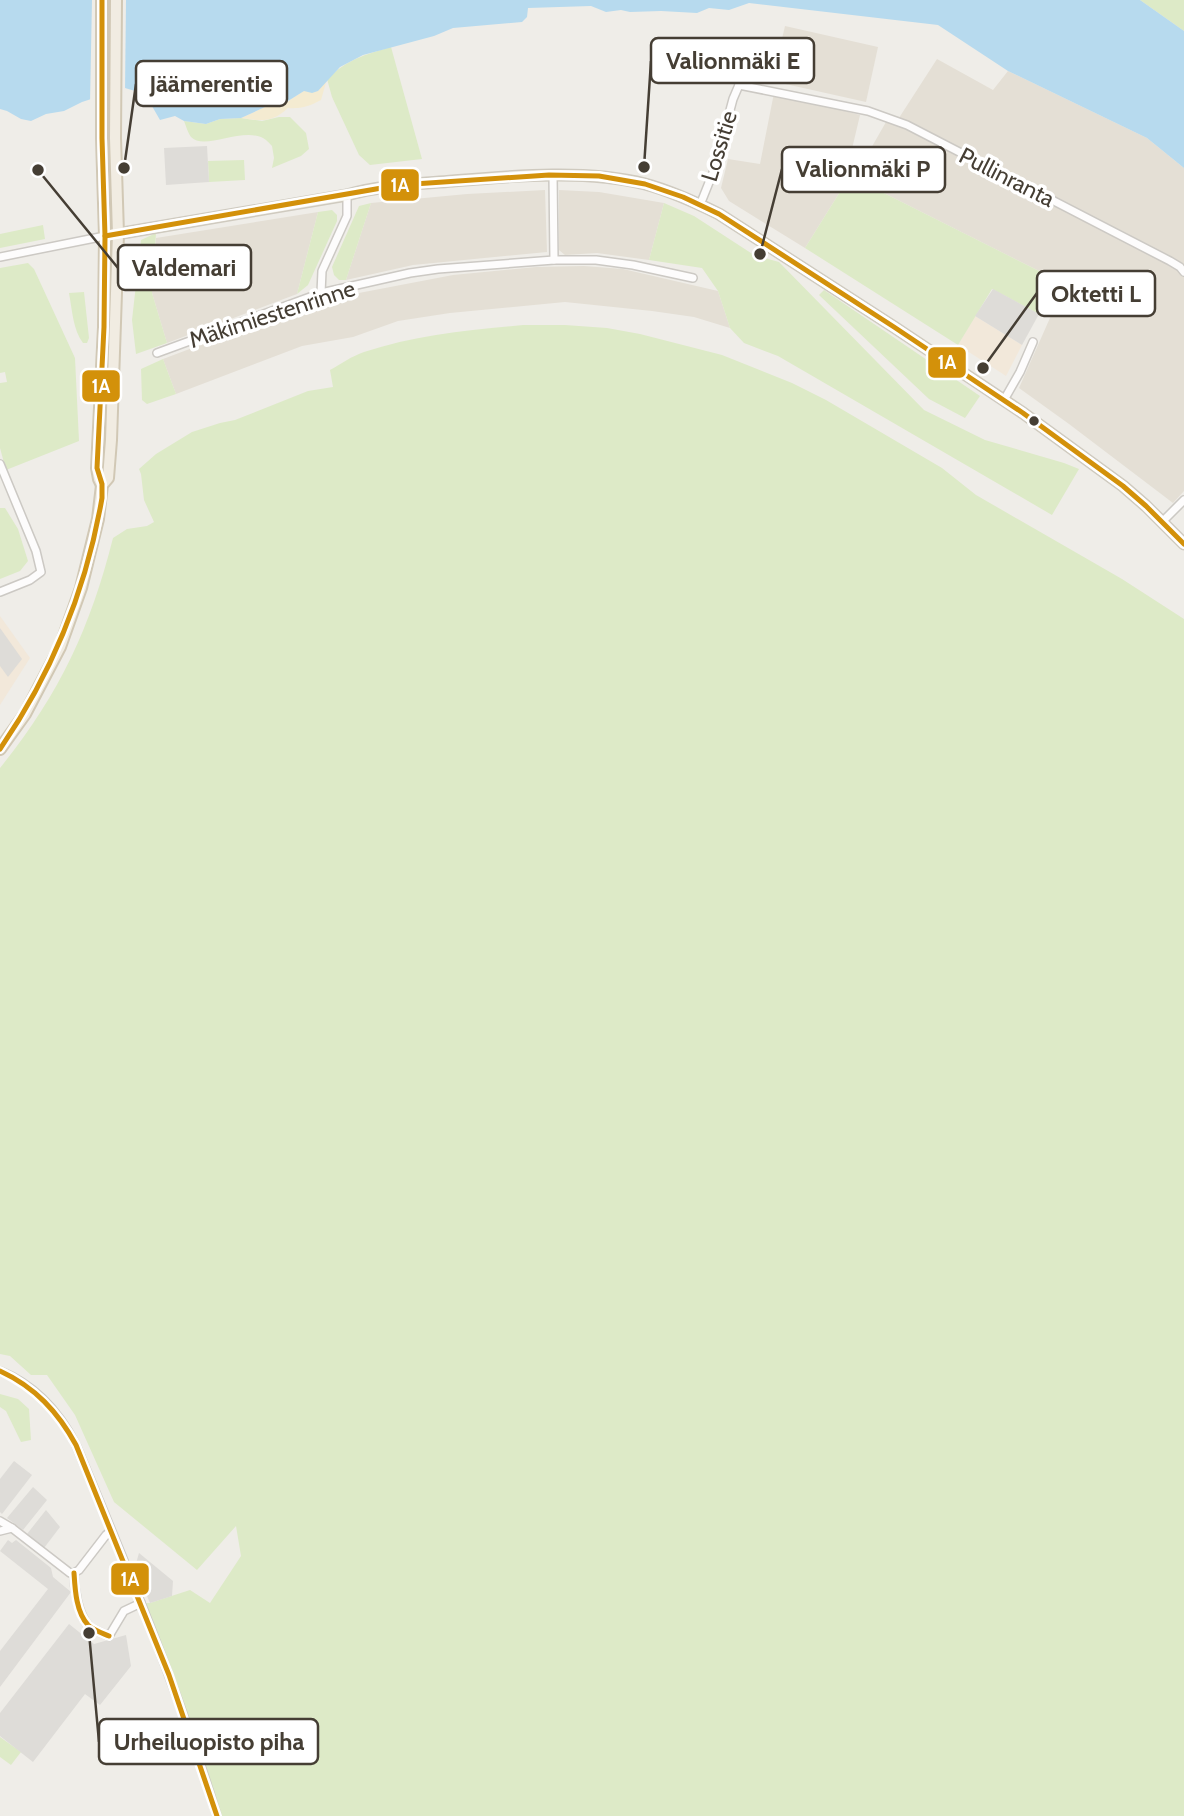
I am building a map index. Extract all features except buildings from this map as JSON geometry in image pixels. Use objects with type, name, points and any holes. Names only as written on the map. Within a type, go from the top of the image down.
[{"type":"main road","points":[[102,0],[104,327],[97,468],[102,485]]},
{"type":"main road","points":[[0,749],[25,714],[60,647],[78,598],[92,548],[102,485],[108,478],[118,234],[115,138],[116,0]]},
{"type":"main road","points":[[104,236],[393,186],[553,175],[643,183],[686,198],[757,237],[1004,400],[1122,486],[1184,544]]},
{"type":"street","name":"Lossitie","points":[[700,205],[714,170],[733,99],[740,85],[748,47]]},
{"type":"street","name":"Pullinranta","points":[[740,85],[868,111],[908,125],[1170,261],[1184,272]]},
{"type":"street","points":[[553,175],[554,260]]},
{"type":"street","points":[[321,293],[323,271],[347,216],[347,195]]},
{"type":"street","points":[[0,257],[104,236]]},
{"type":"street","name":"Mäkimiestenrinne","points":[[157,353],[321,293],[438,269],[554,260],[596,260],[693,278]]},
{"type":"street","points":[[1004,400],[1033,342]]},
{"type":"street","points":[[0,464],[37,551],[41,572],[30,580],[0,592]]},
{"type":"street","points":[[1162,522],[1184,500]]},
{"type":"street","points":[[0,1371],[13,1376],[39,1394],[63,1422],[76,1445],[170,1678],[216,1816]]},
{"type":"street","points":[[0,1521],[70,1573],[79,1570],[111,1531]]},
{"type":"street","points":[[0,1531],[12,1528]]},
{"type":"street","points":[[74,1573],[74,1586],[82,1616],[93,1629],[110,1636],[124,1611],[141,1603]]},
{"type":"shaded area","points":[[785,26],[878,47],[866,102],[772,81]]},
{"type":"shaded area","points":[[937,59],[993,90],[1008,71],[1147,138],[1184,168],[1184,491],[1173,503],[1019,388],[1065,284],[854,178],[886,122],[897,121]]},
{"type":"shaded area","points":[[774,93],[860,115],[843,187],[805,248],[729,201],[721,188],[728,159],[760,164]]},
{"type":"shaded area","points":[[207,146],[209,182],[166,185],[164,148]]},
{"type":"shaded area","points":[[545,190],[547,252],[413,265],[346,280],[371,203]]},
{"type":"shaded area","points":[[559,190],[599,192],[664,203],[649,260],[597,253],[565,255],[559,250]]},
{"type":"shaded area","points":[[318,212],[297,294],[167,343],[152,293],[156,238]]},
{"type":"shaded area","points":[[584,266],[623,269],[718,291],[730,328],[694,317],[565,302],[450,313],[398,321],[353,337],[302,346],[176,394],[163,359],[317,301],[453,275],[536,267]]},
{"type":"shaded area","points":[[993,289],[1039,314],[1022,345],[975,316]]},
{"type":"shaded area","points":[[975,316],[1022,345],[1006,376],[958,345]]},
{"type":"shaded area","points":[[0,616],[30,658],[0,705]]},
{"type":"shaded area","points":[[0,628],[22,659],[8,677],[0,666]]},
{"type":"shaded area","points":[[14,1461],[32,1475],[2,1514],[0,1479]]},
{"type":"shaded area","points":[[33,1487],[47,1500],[23,1530],[7,1518]]},
{"type":"shaded area","points":[[46,1510],[60,1527],[44,1548],[27,1534]]},
{"type":"shaded area","points":[[8,1540],[12,1543],[16,1540],[51,1568],[53,1577],[71,1592],[0,1687],[0,1651],[48,1589],[0,1551]]},
{"type":"shaded area","points":[[139,1553],[173,1581],[172,1596],[150,1603],[135,1567]]},
{"type":"shaded area","points":[[69,1624],[94,1644],[126,1635],[131,1666],[100,1705],[85,1694],[33,1762],[0,1736],[0,1713]]},
{"type":"green space","points":[[1140,0],[1184,0],[1184,31]]},
{"type":"green space","points":[[391,47],[422,159],[370,165],[359,155],[332,97],[327,79],[357,58]]},
{"type":"green space","points":[[290,117],[306,133],[309,149],[301,156],[272,168],[272,146],[263,138],[244,135],[214,141],[197,141],[191,137],[184,121],[206,124],[220,119],[262,121]]},
{"type":"green space","points":[[244,160],[245,180],[209,182],[208,161]]},
{"type":"green space","points":[[854,178],[1057,280],[1039,314],[992,289],[958,345],[805,248],[843,187]]},
{"type":"green space","points":[[371,203],[346,280],[339,280],[332,267],[359,206]]},
{"type":"green space","points":[[664,203],[694,216],[754,255],[779,262],[924,410],[985,440],[1079,469],[1052,515],[778,356],[744,343],[730,328],[718,291],[702,268],[649,260]]},
{"type":"green space","points":[[332,210],[337,215],[337,221],[308,285],[297,294],[318,212]]},
{"type":"green space","points":[[43,225],[45,239],[0,248],[0,234]]},
{"type":"green space","points":[[156,233],[152,293],[167,343],[136,354],[132,320],[141,240]]},
{"type":"green space","points":[[28,263],[34,269],[75,358],[79,441],[6,470],[0,448],[0,383],[7,382],[5,372],[0,373],[0,268]]},
{"type":"green space","points":[[824,290],[980,396],[965,418],[929,399],[819,295]]},
{"type":"green space","points":[[84,292],[89,338],[87,343],[83,343],[77,332],[69,293]]},
{"type":"green space","points":[[523,325],[607,328],[640,334],[722,355],[792,383],[942,468],[976,495],[1122,579],[1184,619],[1184,1816],[217,1816],[141,1603],[150,1603],[190,1590],[210,1603],[241,1556],[236,1526],[197,1570],[114,1502],[75,1415],[47,1375],[31,1375],[10,1356],[0,1354],[0,768],[39,714],[70,660],[94,602],[113,538],[127,529],[147,526],[154,522],[144,500],[139,469],[156,454],[192,432],[235,420],[308,391],[333,387],[330,370],[364,352],[422,337]]},
{"type":"green space","points":[[163,359],[176,394],[147,404],[142,400],[141,369]]},
{"type":"green space","points":[[0,508],[5,508],[18,529],[28,561],[20,571],[0,579]]},
{"type":"green space","points":[[0,1394],[18,1399],[29,1409],[31,1440],[21,1442],[6,1411],[0,1407]]},
{"type":"green space","points":[[0,1737],[21,1752],[11,1765],[0,1757]]},
{"type":"sand","points":[[327,79],[321,100],[313,104],[288,108],[266,120],[241,118],[265,107],[280,106],[304,91],[318,91]]},
{"type":"water","points":[[0,0],[1140,0],[1184,31],[1184,168],[1147,138],[1008,71],[938,25],[749,3],[729,10],[709,8],[697,13],[621,10],[606,12],[591,6],[528,8],[527,17],[522,22],[453,28],[434,36],[363,55],[340,67],[318,91],[304,91],[280,106],[265,107],[241,118],[220,119],[206,124],[184,121],[175,116],[160,120],[145,94],[125,88],[31,121],[0,109]]},
{"type":"pier","points":[[92,0],[126,0],[125,92],[90,103]]},
{"type":"transit line","name":"1A","points":[[0,749],[36,690],[65,629],[87,566],[102,498],[102,484],[97,468],[104,327],[105,236],[102,0]]},
{"type":"transit line","name":"1A","points":[[105,236],[399,185],[549,175],[599,176],[645,184],[683,197],[719,214],[1023,413],[1123,486],[1184,544]]},
{"type":"transit line","name":"1A","points":[[0,1371],[35,1393],[53,1411],[76,1445],[169,1675],[217,1816]]},
{"type":"transit line","name":"1A","points":[[74,1573],[77,1600],[84,1620],[92,1628],[109,1636]]},
{"type":"place","name":"Valionmäki E","points":[[644,167]]},
{"type":"place","name":"Jäämerentie","points":[[124,168]]},
{"type":"place","name":"Valdemari","points":[[38,170]]},
{"type":"place","name":"Valionmäki P","points":[[760,254]]},
{"type":"place","name":"Oktetti L","points":[[983,368]]},
{"type":"place","name":"Urheiluopisto piha","points":[[89,1633]]}]
